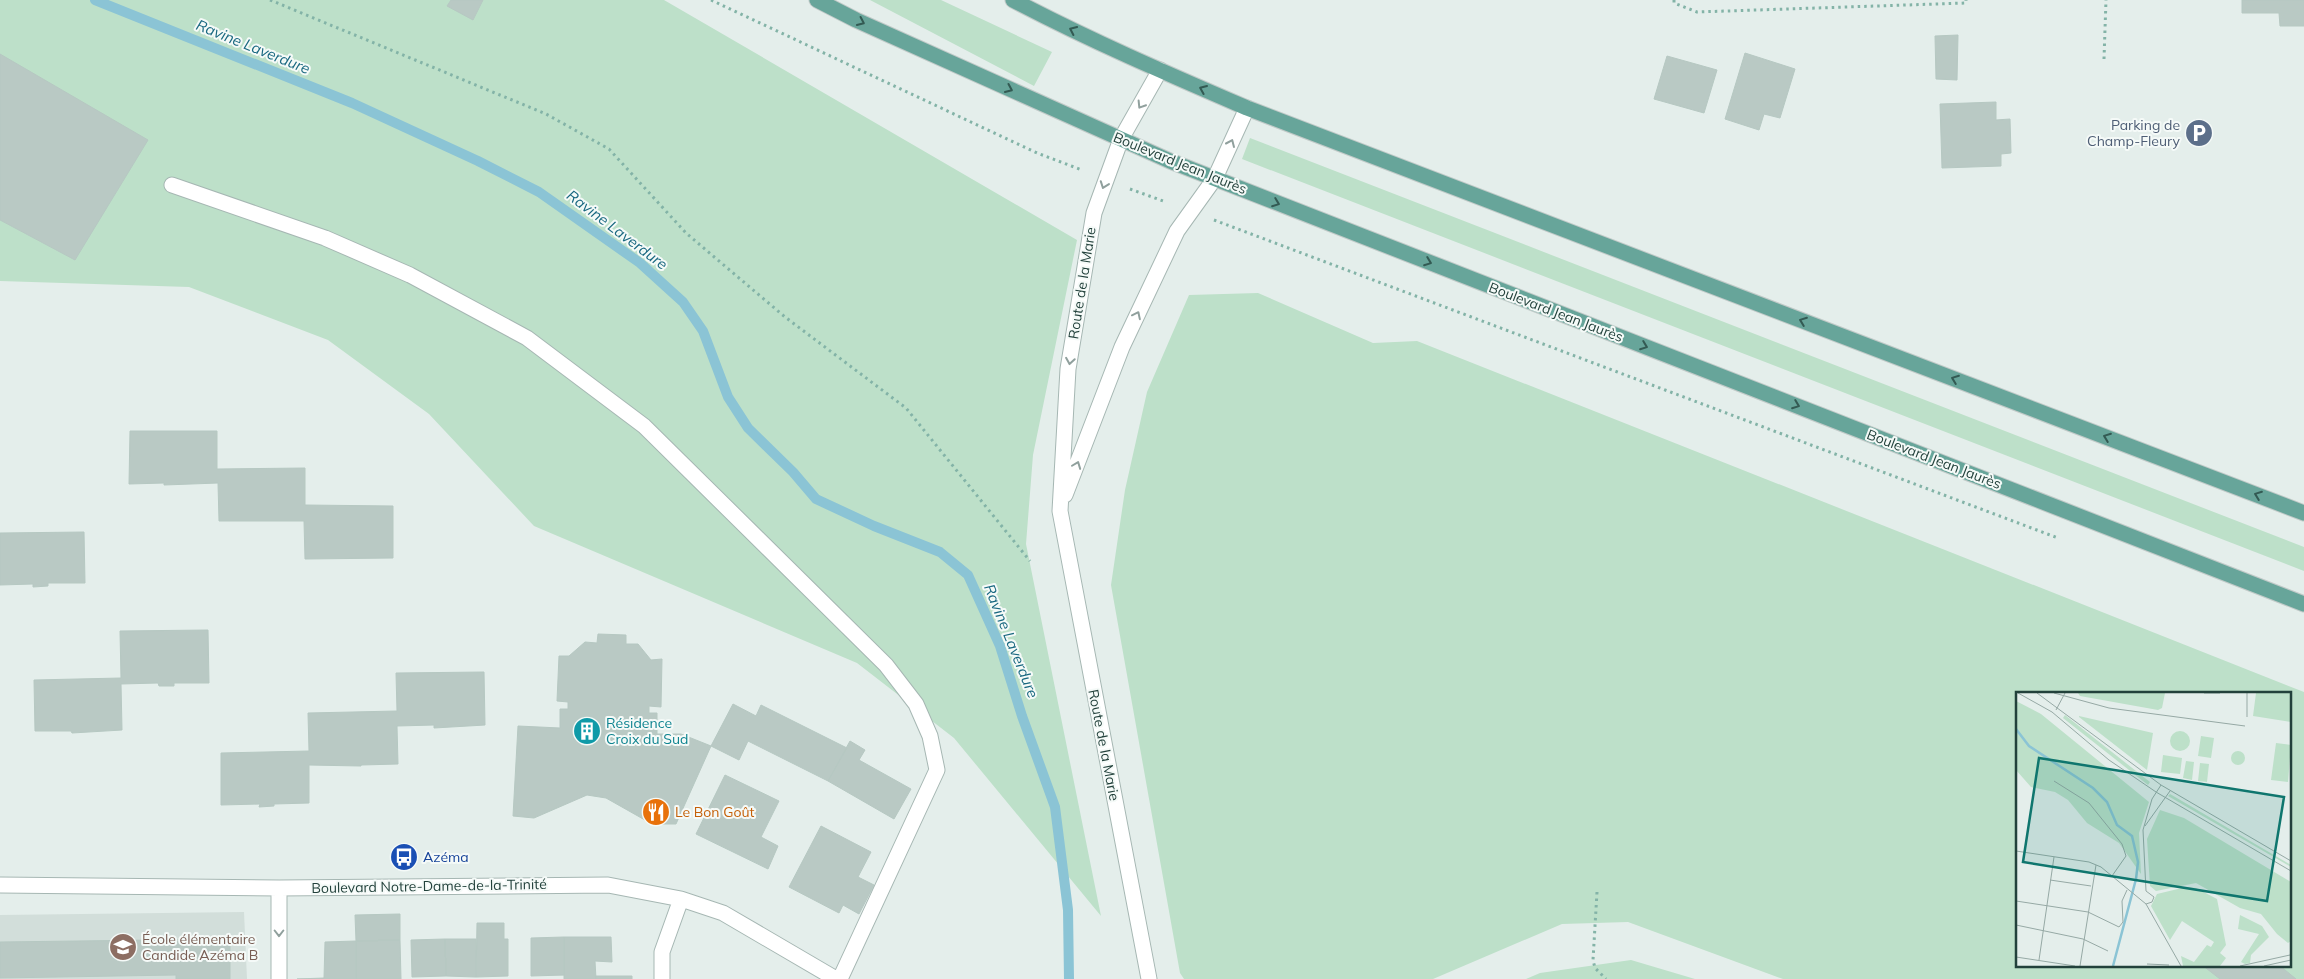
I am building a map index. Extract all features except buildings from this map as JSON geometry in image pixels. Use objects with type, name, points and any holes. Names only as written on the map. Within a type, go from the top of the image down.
[{"type":"main road","name":"Boulevard Jean Jaurès","points":[[817,0],[856,20],[1121,139],[1215,178],[2304,604]]},
{"type":"main road","points":[[1013,0],[1053,21],[1247,108],[2304,512]]},
{"type":"street","name":"Route de la Marie","points":[[1150,979],[1060,511],[1068,369],[1094,212],[1121,139],[1160,70]]},
{"type":"street","points":[[1060,511],[1122,347],[1177,232],[1215,178],[1247,108]]},
{"type":"street","points":[[172,185],[325,238],[410,276],[527,338],[644,426],[886,665],[916,704],[930,736],[937,770],[838,979]]},
{"type":"street","name":"Boulevard Notre-Dame-de-la-Trinité","points":[[0,885],[279,888],[608,884],[681,899],[723,913],[838,979]]},
{"type":"street","points":[[279,888],[279,979]]},
{"type":"street","points":[[662,979],[662,952],[681,899]]},
{"type":"path","points":[[270,0],[546,114],[609,149],[686,234],[785,316],[906,408],[1030,561]]},
{"type":"path","points":[[711,0],[1037,153],[2061,539]]},
{"type":"path","points":[[1674,0],[1674,3],[1697,12],[1966,3],[1966,0]]},
{"type":"path","points":[[2104,59],[2106,0]]},
{"type":"path","points":[[1597,892],[1593,960],[1595,968],[1606,979]]},
{"type":"shaded area","name":"École élémentaire Candide Azéma B","points":[[244,912],[247,979],[0,979],[0,915]]},
{"type":"green space","points":[[0,0],[664,0],[1077,240],[1033,455],[1026,544],[1101,916],[954,738],[857,663],[534,526],[429,414],[328,340],[189,287],[0,281]]},
{"type":"green space","points":[[870,0],[941,0],[1052,52],[1034,86]]},
{"type":"green space","points":[[1250,138],[2304,547],[2304,571],[1242,159]]},
{"type":"green space","points":[[1258,293],[1373,343],[1417,341],[2304,692],[2304,979],[1783,979],[1628,922],[1562,924],[1433,979],[1184,979],[1180,973],[1111,585],[1125,490],[1147,392],[1189,295]]},
{"type":"green space","points":[[1631,960],[1695,979],[1526,979],[1540,973]]},
{"type":"waterway","name":"Ravine Laverdure","points":[[95,0],[352,103],[478,161],[539,192],[640,263],[683,302],[703,331],[728,397],[748,428],[793,472],[816,499],[874,526],[940,552],[968,575],[1000,646],[1022,716],[1055,807],[1068,910],[1069,979]]},
{"type":"place","name":"Parking de Champ-Fleury","points":[[2199,133]]},
{"type":"place","name":"Résidence Croix du Sud","points":[[587,731]]},
{"type":"place","name":"Le Bon Goût","points":[[656,812]]},
{"type":"place","name":"Azéma","points":[[404,857]]},
{"type":"place","name":"École élémentaire Candide Azéma B","points":[[123,947]]}]
